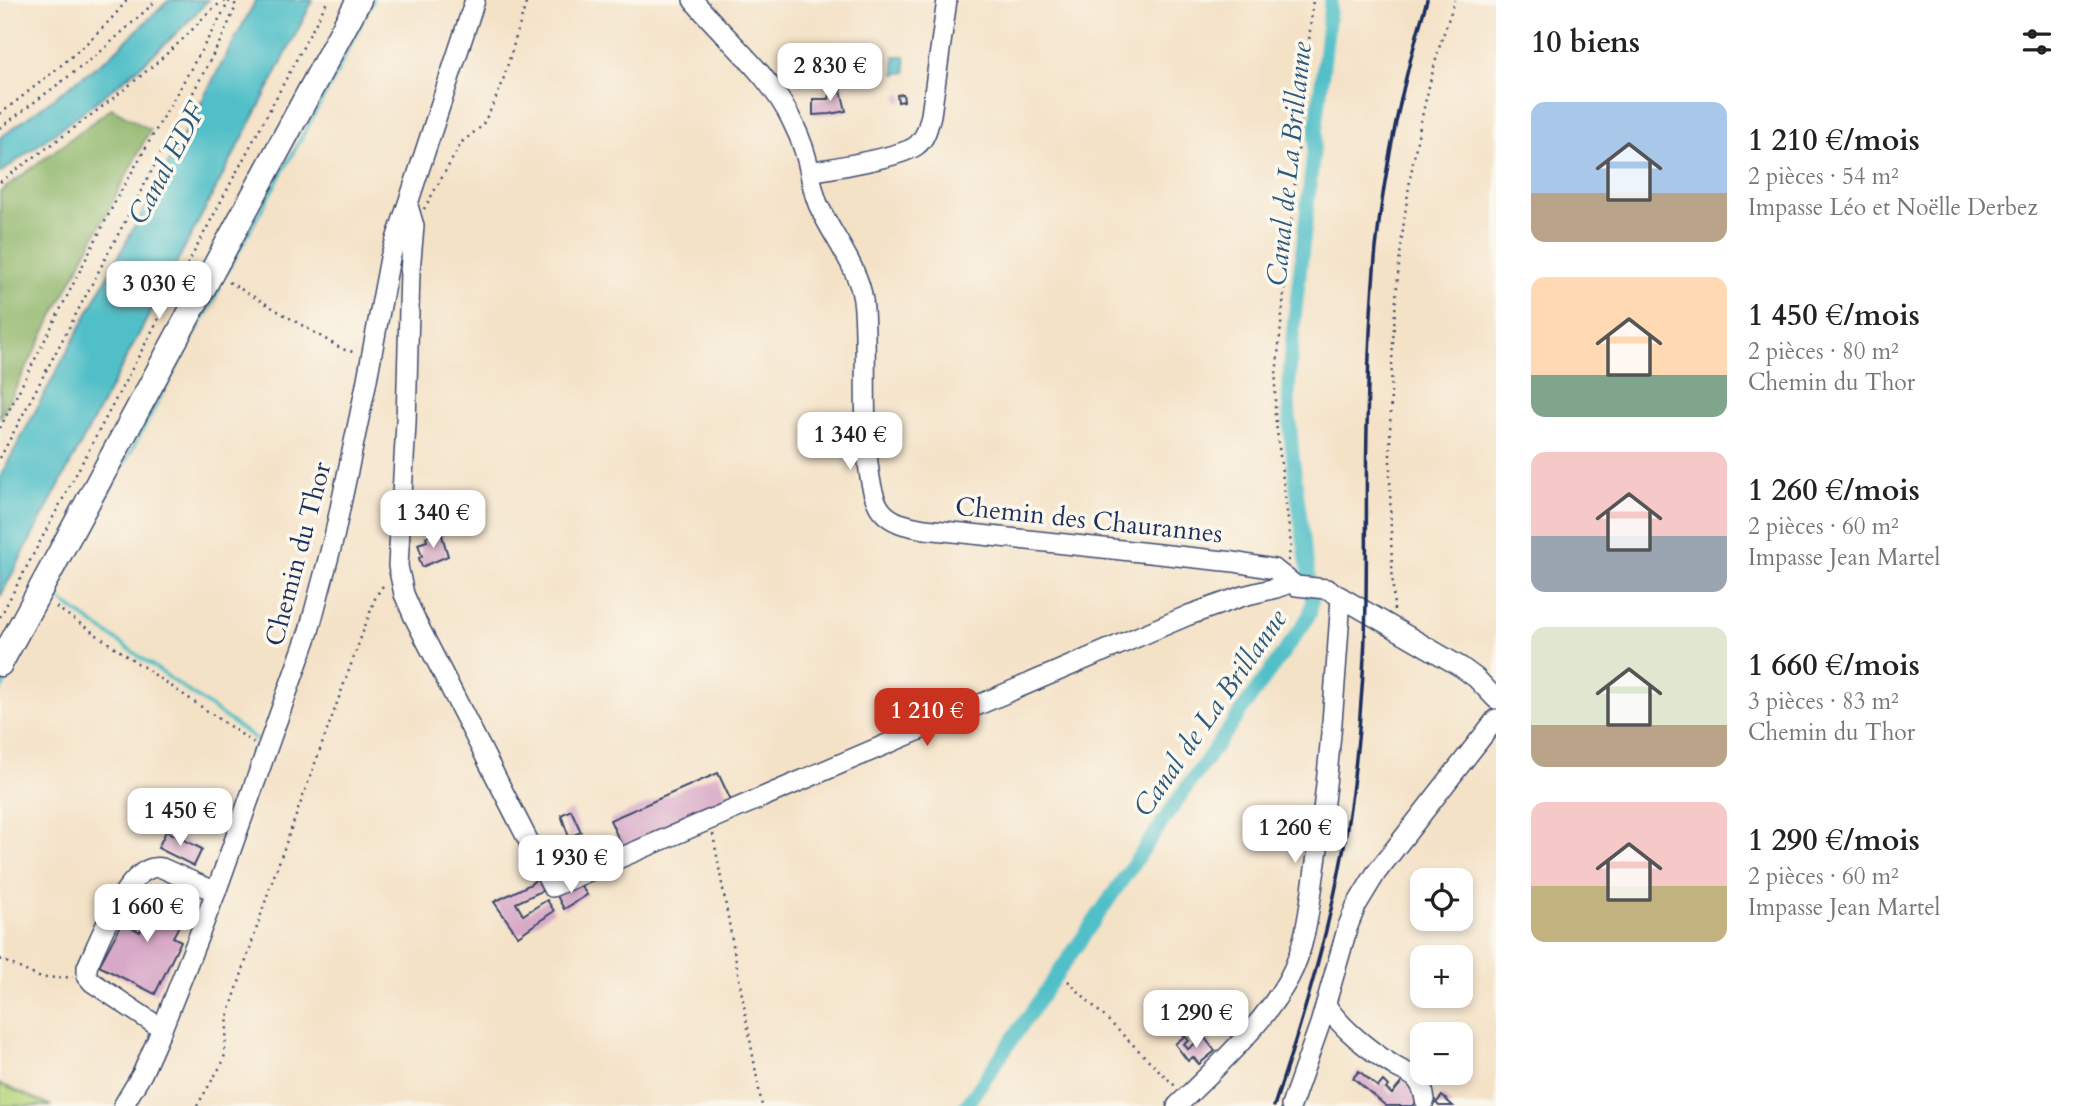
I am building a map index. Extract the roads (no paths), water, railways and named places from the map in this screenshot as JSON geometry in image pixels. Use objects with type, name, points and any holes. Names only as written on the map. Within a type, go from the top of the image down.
[{"type":"main road","points":[[0,664],[359,0]]},
{"type":"street","name":"Chemin du Thor","points":[[123,1106],[142,1074],[162,1029],[216,892],[309,631],[323,585],[390,258],[411,214],[475,0]]},
{"type":"street","name":"Chemin des Chaurannes","points":[[693,0],[769,84],[783,104],[802,144],[819,206],[861,290],[865,321],[866,433],[871,477],[877,502],[888,516],[901,524],[925,529],[1271,568],[1298,583],[1324,588],[1372,614],[1470,673],[1496,699]]},
{"type":"street","points":[[810,172],[905,152],[920,143],[931,115],[947,0]]},
{"type":"street","points":[[411,214],[406,423],[398,566],[404,594],[414,617],[551,886],[1189,615],[1243,596],[1298,583]]},
{"type":"street","points":[[1181,1101],[1225,1058],[1260,1018],[1289,979],[1297,957],[1311,896],[1328,775],[1341,597]]},
{"type":"street","points":[[1291,1106],[1326,1005],[1348,926],[1361,897],[1384,863],[1496,719]]},
{"type":"street","points":[[162,1029],[95,985],[87,976],[88,967],[123,893],[146,869],[156,866],[216,892]]},
{"type":"street","points":[[1326,1005],[1342,1026],[1388,1062],[1417,1080],[1423,1089],[1425,1100]]},
{"type":"water","points":[[169,0],[208,0],[185,25],[135,70],[0,173],[0,138],[110,56]]},
{"type":"water","name":"Canal EDF","points":[[256,0],[313,0],[0,597],[0,477]]},
{"type":"water","points":[[894,56],[905,56],[906,72],[895,74]]},
{"type":"waterway","points":[[340,66],[373,0]]},
{"type":"waterway","name":"Canal de La Brillanne","points":[[966,1106],[1310,613],[1312,601],[1293,456],[1289,389],[1293,332],[1331,0]]},
{"type":"waterway","points":[[227,272],[339,70],[338,63]]},
{"type":"waterway","points":[[0,692],[220,288]]},
{"type":"waterway","points":[[53,595],[257,740]]},
{"type":"railway","points":[[1274,1106],[1325,937],[1346,834],[1358,743],[1364,656],[1368,384],[1376,248],[1396,123],[1427,0]]}]
